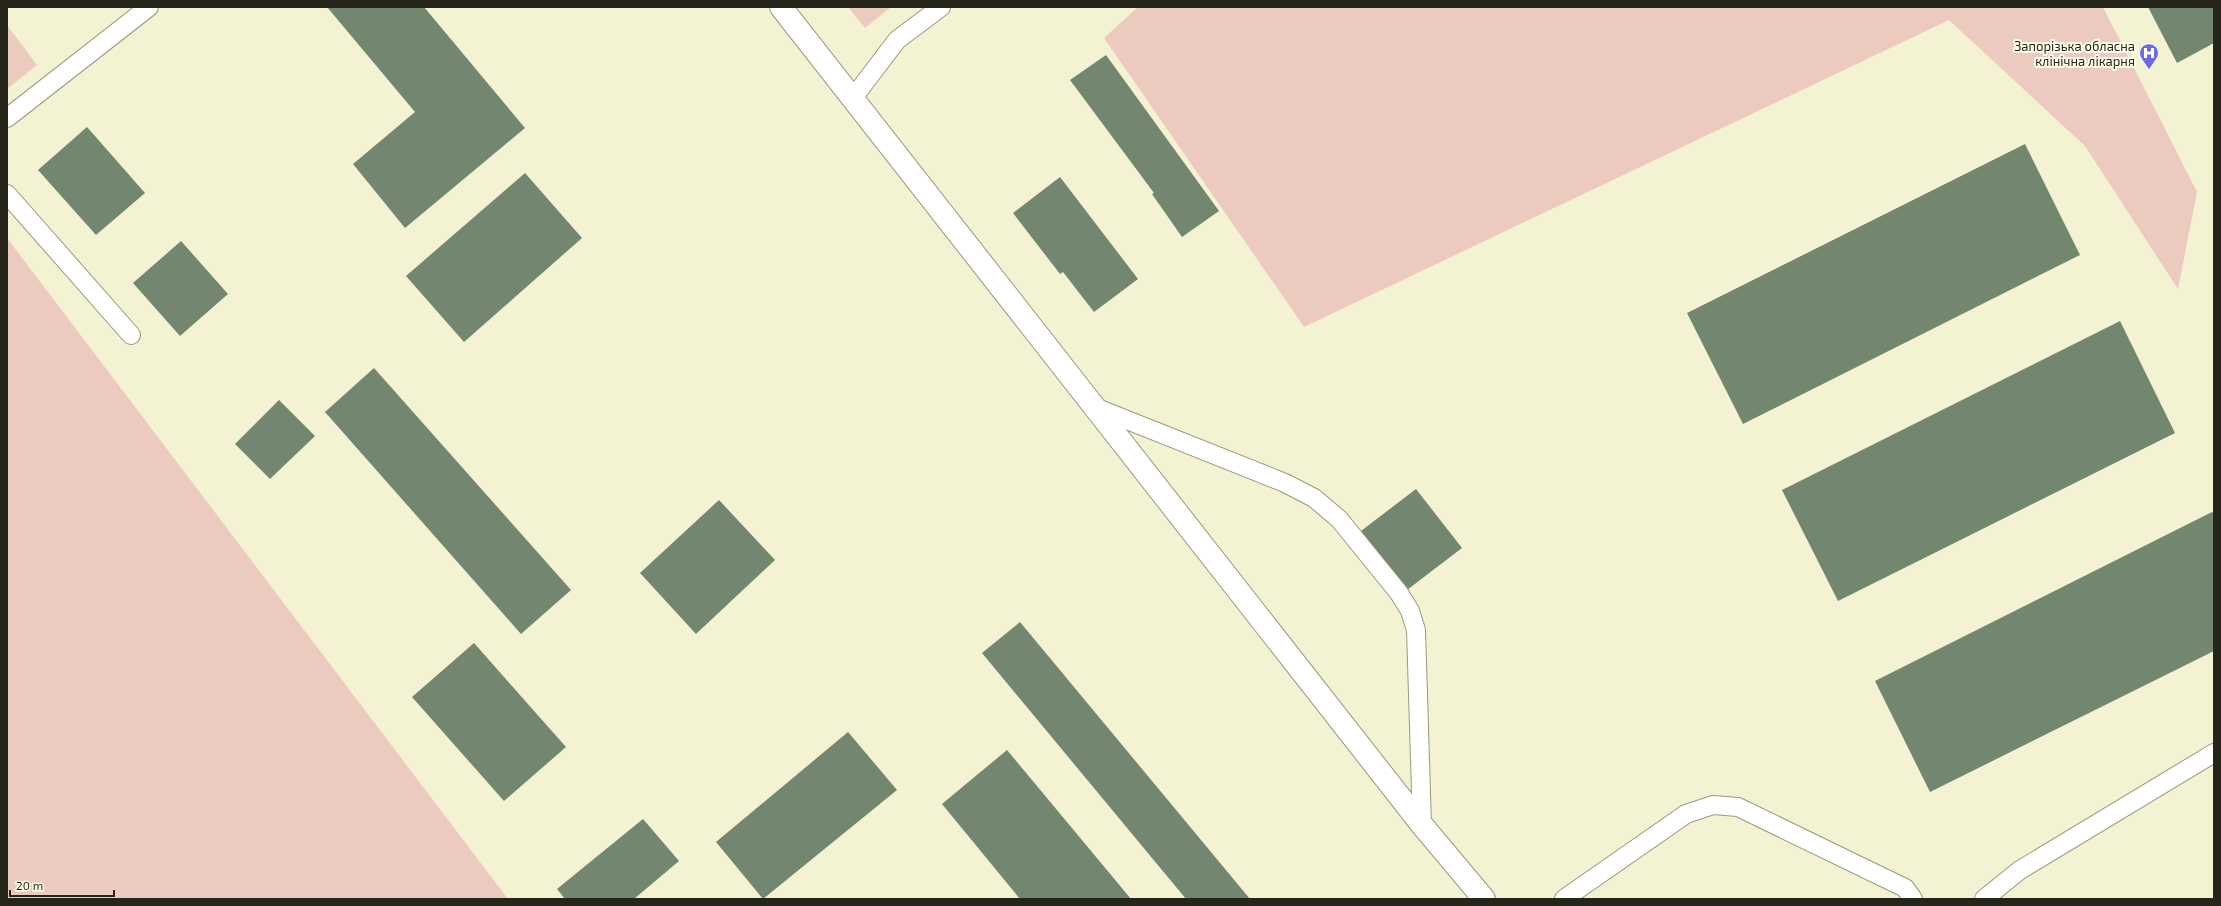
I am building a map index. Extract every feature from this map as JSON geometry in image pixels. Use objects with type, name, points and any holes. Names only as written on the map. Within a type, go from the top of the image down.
[{"type":"highway","points":[[781,7],[1097,408],[1422,825],[1484,899]]},
{"type":"lane","points":[[7,118],[149,7]]},
{"type":"lane","points":[[853,98],[897,40],[941,7]]},
{"type":"lane","points":[[7,194],[131,335]]},
{"type":"lane","points":[[1097,408],[1285,483],[1314,498],[1339,519],[1399,593],[1410,611],[1416,630],[1422,825]]},
{"type":"lane","points":[[1984,899],[2020,870],[2214,753]]},
{"type":"lane","points":[[1564,899],[1686,814],[1713,805],[1738,807],[1905,888],[1913,899]]},
{"type":"shaded area","points":[[848,7],[891,7],[865,28]]},
{"type":"shaded area","points":[[1138,7],[2103,7],[2197,192],[2178,289],[2085,146],[1949,20],[1304,327],[1104,38]]},
{"type":"shaded area","points":[[7,25],[37,65],[7,89]]},
{"type":"shaded area","points":[[7,238],[508,899],[7,899]]},
{"type":"building","points":[[327,7],[424,7],[525,128],[405,228],[353,164],[415,112]]},
{"type":"building","points":[[2148,7],[2214,7],[2214,43],[2177,63]]},
{"type":"building","points":[[1106,55],[1219,211],[1182,237],[1152,194],[1154,193],[1070,80]]},
{"type":"building","points":[[87,127],[145,193],[96,235],[38,170]]},
{"type":"building","points":[[2025,144],[2080,255],[1743,424],[1687,313]]},
{"type":"building","points":[[525,173],[582,238],[464,342],[406,276]]},
{"type":"building","points":[[1060,177],[1138,279],[1094,312],[1063,272],[1060,274],[1013,213]]},
{"type":"building","points":[[181,241],[228,294],[180,336],[133,283]]},
{"type":"building","points":[[2120,321],[2175,433],[1838,601],[1782,490]]},
{"type":"building","points":[[374,368],[571,590],[521,634],[325,412]]},
{"type":"building","points":[[279,400],[315,436],[270,479],[235,444]]},
{"type":"building","points":[[1416,489],[1462,548],[1407,590],[1361,531]]},
{"type":"building","points":[[719,500],[775,560],[696,634],[640,573]]},
{"type":"building","points":[[2212,512],[2214,515],[2214,651],[1930,792],[1875,681]]},
{"type":"building","points":[[1020,622],[1250,899],[1186,899],[982,653]]},
{"type":"building","points":[[474,643],[566,747],[504,801],[412,697]]},
{"type":"building","points":[[848,732],[897,790],[763,899],[716,842]]},
{"type":"building","points":[[1007,750],[1131,899],[1020,899],[942,804]]},
{"type":"building","points":[[643,819],[679,861],[634,899],[565,899],[557,889]]},
{"type":"place","name":"Запорізька обласна клінічна лікарня","points":[[2149,70]]}]
